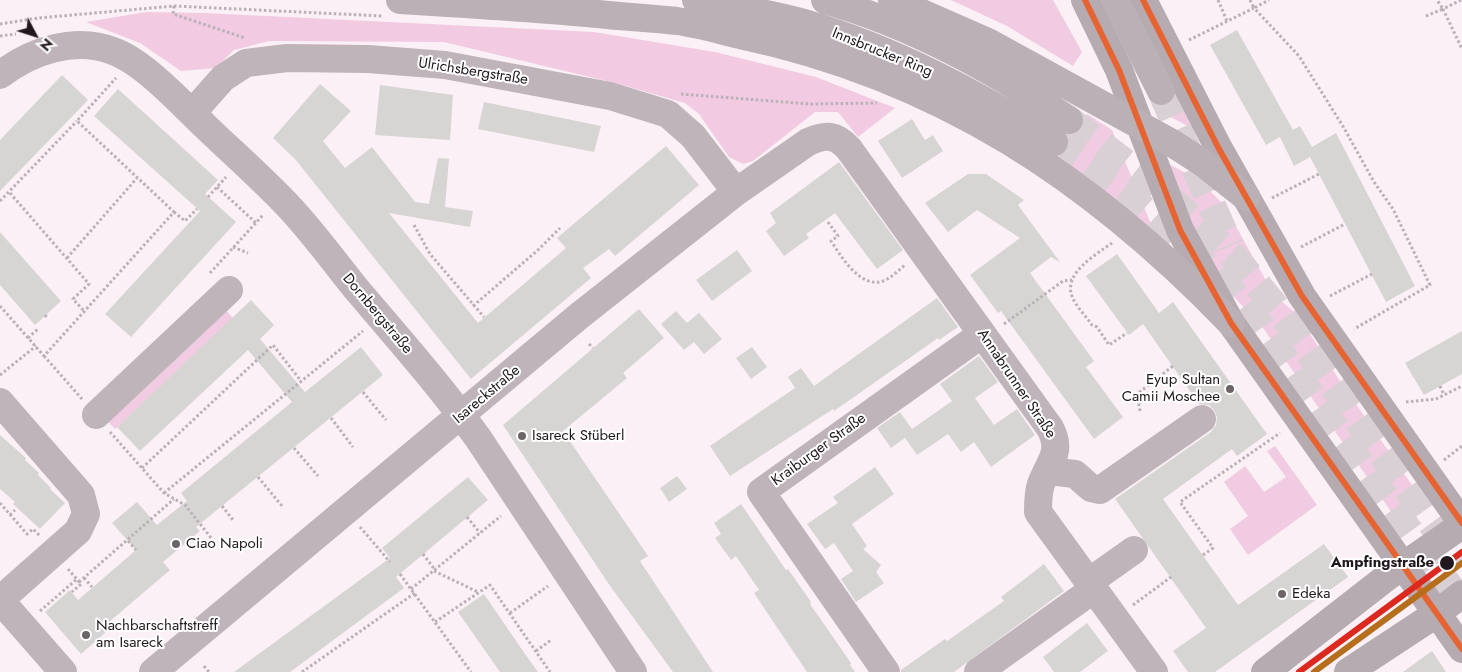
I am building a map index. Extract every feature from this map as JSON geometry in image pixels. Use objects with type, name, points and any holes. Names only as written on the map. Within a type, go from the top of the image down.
[{"type":"highway","points":[[400,0],[678,21],[794,46],[880,75],[943,104],[1041,160],[1115,215],[1190,281],[1231,323]]},
{"type":"highway","name":"Innsbrucker Ring","points":[[696,0],[804,23],[882,50],[992,103],[1054,142]]},
{"type":"highway","name":"Innsbrucker Ring","points":[[825,0],[856,9],[917,34],[990,71],[1069,120]]},
{"type":"highway","points":[[1115,0],[1161,91]]},
{"type":"highway","points":[[896,1],[988,42],[1172,143],[1203,163],[1246,197]]},
{"type":"main road","points":[[1085,0],[1120,70],[1180,230],[1231,323],[1462,649]]},
{"type":"main road","points":[[1143,0],[1246,197],[1302,296],[1462,524],[1403,566],[1265,672]]},
{"type":"main road","points":[[1348,672],[1436,614],[1462,594]]},
{"type":"street","name":"Dornbergstraße","points":[[0,75],[25,60],[48,50],[70,44],[96,45],[114,51],[133,61],[192,113],[291,209],[462,416],[633,672]]},
{"type":"street","name":"Ulrichsbergstraße","points":[[192,113],[223,78],[246,62],[287,58],[362,59],[445,65],[610,96],[668,114],[693,136],[736,192]]},
{"type":"street","name":"Isareckstraße","points":[[153,672],[462,416],[579,316],[736,192],[808,142],[819,136],[832,136]]},
{"type":"street","name":"Annabrunner Straße","points":[[832,136],[842,141],[849,149],[1056,438],[1053,459],[1040,491],[1038,512],[1154,672]]},
{"type":"street","points":[[96,415],[229,290]]},
{"type":"street","name":"Kraiburger Straße","points":[[886,672],[761,492],[984,336]]},
{"type":"street","points":[[0,402],[81,495],[86,514],[78,531],[0,600],[63,672]]},
{"type":"street","points":[[1048,471],[1075,474],[1091,488],[1100,490],[1202,419]]},
{"type":"street","points":[[978,672],[1134,550]]},
{"type":"path","points":[[1218,0],[1227,21]]},
{"type":"path","points":[[1250,0],[1254,8],[1298,56],[1309,72],[1344,128],[1374,182],[1393,210],[1430,285],[1350,331]]},
{"type":"path","points":[[1188,40],[1269,0]]},
{"type":"path","points":[[1437,0],[1462,49]]},
{"type":"path","points":[[1426,16],[1443,9],[1453,2],[1461,0]]},
{"type":"path","points":[[0,24],[38,18],[174,6],[174,14],[252,41]]},
{"type":"path","points":[[0,36],[16,34]]},
{"type":"path","points":[[0,201],[10,193],[133,61]]},
{"type":"path","points":[[668,114],[676,93],[810,104],[880,103]]},
{"type":"path","points":[[77,121],[186,221],[197,209]]},
{"type":"path","points":[[208,197],[230,173]]},
{"type":"path","points":[[1272,198],[1319,174]]},
{"type":"path","points":[[67,258],[137,178]]},
{"type":"path","points":[[217,187],[256,223]]},
{"type":"path","points":[[10,193],[89,284],[73,299],[84,312]]},
{"type":"path","points":[[44,356],[174,212]]},
{"type":"path","points":[[828,222],[838,236],[831,241],[851,269],[866,280],[882,281],[907,264]]},
{"type":"path","points":[[1298,249],[1345,224]]},
{"type":"path","points":[[414,225],[430,254],[484,317]]},
{"type":"path","points":[[473,306],[538,250],[560,228]]},
{"type":"path","points":[[1118,238],[1083,266],[1072,280],[1071,294],[1074,301],[1110,344],[1126,333]]},
{"type":"path","points":[[233,247],[248,253]]},
{"type":"path","points":[[1329,297],[1372,274]]},
{"type":"path","points":[[984,336],[1063,281],[1072,280]]},
{"type":"path","points":[[0,306],[164,493],[185,505],[212,539]]},
{"type":"path","points":[[164,493],[367,328],[376,312]]},
{"type":"path","points":[[45,316],[48,320]]},
{"type":"path","points":[[28,338],[39,328]]},
{"type":"path","points":[[589,344],[594,348]]},
{"type":"path","points":[[142,468],[273,345],[301,381]]},
{"type":"path","points":[[0,375],[36,346]]},
{"type":"path","points":[[1140,411],[1137,394],[1173,366]]},
{"type":"path","points":[[1440,386],[1444,395]]},
{"type":"path","points":[[1398,403],[1436,399],[1462,386]]},
{"type":"path","points":[[363,392],[386,420]]},
{"type":"path","points":[[331,418],[353,447]]},
{"type":"path","points":[[1203,555],[1213,548],[1180,502],[1300,420]]},
{"type":"path","points":[[1442,462],[1462,446]]},
{"type":"path","points":[[294,448],[318,476]]},
{"type":"path","points":[[258,477],[282,506]]},
{"type":"path","points":[[23,626],[128,541],[174,499]]},
{"type":"path","points":[[411,589],[519,502]]},
{"type":"path","points":[[0,503],[27,534],[33,529],[41,536]]},
{"type":"path","points":[[222,506],[233,520]]},
{"type":"path","points":[[10,515],[15,510]]},
{"type":"path","points":[[347,511],[390,562]]},
{"type":"path","points":[[467,518],[480,533]]},
{"type":"path","points":[[128,541],[136,550]]},
{"type":"path","points":[[423,554],[434,570],[479,592]]},
{"type":"path","points":[[510,614],[566,573]]},
{"type":"path","points":[[400,574],[471,672]]},
{"type":"path","points":[[84,578],[92,588]]},
{"type":"path","points":[[1135,604],[1171,578]]},
{"type":"path","points":[[72,592],[79,582]]},
{"type":"path","points":[[435,622],[490,584],[550,672]]},
{"type":"path","points":[[302,672],[414,593]]},
{"type":"path","points":[[536,651],[551,640]]},
{"type":"path","points":[[204,666],[209,672]]},
{"type":"shaded area","points":[[951,0],[1053,0],[1082,52],[1073,66],[1007,26]]},
{"type":"shaded area","points":[[146,12],[205,13],[594,32],[715,52],[816,77],[895,108],[858,137],[838,112],[815,112],[753,161],[743,164],[729,157],[699,114],[685,103],[615,83],[444,42],[269,41],[234,50],[216,68],[181,71],[140,43],[86,22]]},
{"type":"shaded area","points":[[1182,93],[1201,133],[1161,112],[1156,104]]},
{"type":"shaded area","points":[[1087,114],[1112,130],[1158,241],[1057,157]]},
{"type":"shaded area","points":[[1171,165],[1202,184],[1227,210],[1274,295],[1298,315],[1340,381],[1425,504],[1399,523],[1256,318],[1226,287],[1194,228],[1169,167]]},
{"type":"shaded area","points":[[222,306],[233,318],[115,429],[104,417]]},
{"type":"shaded area","points":[[1275,446],[1317,505],[1248,555],[1230,529],[1248,516],[1224,482],[1245,466],[1264,492],[1286,477],[1267,451]]},
{"type":"building","points":[[1237,30],[1293,130],[1300,126],[1312,147],[1336,133],[1415,286],[1386,302],[1310,157],[1294,166],[1280,137],[1266,145],[1210,45]]},
{"type":"building","points":[[62,75],[88,100],[0,191],[0,140]]},
{"type":"building","points":[[320,84],[351,111],[323,141],[345,168],[372,147],[415,202],[429,204],[438,158],[449,159],[445,207],[473,211],[470,227],[389,213],[478,323],[566,248],[557,238],[666,146],[699,185],[615,256],[609,249],[583,268],[591,278],[471,379],[295,159],[273,138]]},
{"type":"building","points":[[380,85],[453,95],[450,140],[375,135]]},
{"type":"building","points":[[118,89],[218,180],[205,194],[236,222],[131,337],[105,314],[200,211],[94,116]]},
{"type":"building","points":[[484,102],[601,126],[594,152],[478,129]]},
{"type":"building","points":[[912,119],[925,140],[933,135],[943,151],[902,178],[878,141]]},
{"type":"building","points":[[839,162],[903,250],[877,269],[835,213],[806,234],[809,238],[784,256],[766,231],[776,223],[770,213]]},
{"type":"building","points":[[968,174],[986,174],[1024,200],[1018,205],[1060,262],[1051,257],[1030,273],[1094,361],[1086,367],[1123,417],[1094,439],[1001,311],[998,313],[970,275],[1020,238],[977,210],[948,232],[925,203]]},
{"type":"building","points":[[0,232],[61,301],[35,325],[0,285]]},
{"type":"building","points":[[737,250],[752,271],[712,301],[696,280]]},
{"type":"building","points":[[1117,254],[1159,313],[1173,302],[1267,434],[1237,456],[1232,449],[1163,499],[1238,605],[1324,544],[1348,577],[1215,672],[1188,672],[1173,651],[1206,628],[1115,499],[1211,432],[1216,425],[1217,417],[1209,405],[1199,404],[1143,324],[1129,335],[1086,276]]},
{"type":"building","points":[[937,298],[958,327],[939,340],[938,338],[834,411],[833,409],[730,476],[710,446],[795,388],[788,377],[801,368],[814,386]]},
{"type":"building","points":[[251,300],[274,325],[260,339],[305,392],[361,347],[383,375],[196,527],[200,531],[163,562],[170,570],[102,628],[106,632],[81,654],[45,612],[70,590],[78,600],[136,550],[112,523],[137,502],[157,525],[187,501],[181,493],[292,402],[248,350],[140,451],[117,427]]},
{"type":"building","points":[[639,309],[664,338],[623,373],[627,378],[563,431],[648,556],[640,561],[713,672],[673,672],[608,583],[503,425]]},
{"type":"building","points":[[676,311],[687,323],[699,313],[722,339],[704,354],[694,342],[684,350],[661,324]]},
{"type":"building","points":[[1462,331],[1462,374],[1424,395],[1405,363]]},
{"type":"building","points":[[752,347],[767,367],[751,379],[736,358]]},
{"type":"building","points":[[979,356],[998,382],[975,398],[994,425],[1017,409],[1035,435],[991,467],[974,442],[961,452],[948,434],[917,455],[905,438],[891,448],[877,428],[900,412],[912,429],[952,401],[940,384]]},
{"type":"building","points":[[0,435],[26,458],[25,460],[39,473],[38,475],[50,489],[65,503],[40,529],[0,489]]},
{"type":"building","points":[[875,467],[894,494],[852,524],[867,546],[863,549],[881,565],[876,572],[884,583],[856,602],[841,579],[853,571],[834,543],[825,549],[807,524],[838,503],[833,497]]},
{"type":"building","points":[[677,476],[687,489],[669,502],[660,488]]},
{"type":"building","points":[[468,477],[488,500],[396,577],[404,588],[290,672],[234,672],[390,558],[382,548]]},
{"type":"building","points":[[741,504],[786,570],[788,569],[811,602],[810,604],[851,663],[850,665],[855,672],[807,672],[754,593],[759,590],[736,556],[731,560],[715,538],[721,534],[714,523]]},
{"type":"building","points":[[1044,564],[1064,591],[954,672],[901,672],[901,670],[945,639],[947,641],[1004,601],[1001,597]]},
{"type":"building","points":[[484,594],[538,672],[500,672],[458,612]]},
{"type":"building","points":[[1087,623],[1108,651],[1080,672],[1054,672],[1043,657]]},
{"type":"building","points":[[1432,651],[1446,672],[1403,672]]},
{"type":"tunnel","points":[[1161,91],[1230,246]]},
{"type":"tunnel","points":[[1069,120],[1155,185],[1236,259],[1280,312],[1462,566]]},
{"type":"tunnel","points":[[1054,142],[1139,205],[1218,276],[1262,327],[1462,604]]},
{"type":"transit line","points":[[1085,0],[1119,70],[1180,230],[1231,323],[1462,649]]},
{"type":"transit line","points":[[1143,0],[1219,149],[1302,296],[1462,523]]},
{"type":"transit line","points":[[1299,672],[1462,552]]},
{"type":"transit line","points":[[1314,672],[1462,563]]},
{"type":"place","name":"Eyup Sultan Camii Moschee","points":[[1230,389]]},
{"type":"place","name":"Isareck Stüberl","points":[[522,436]]},
{"type":"place","name":"Ciao Napoli","points":[[176,544]]},
{"type":"place","name":"Ampfingstraße","points":[[1447,563]]},
{"type":"place","name":"Edeka","points":[[1282,594]]},
{"type":"place","name":"Nachbarschaftstreff am Isareck","points":[[86,635]]}]
